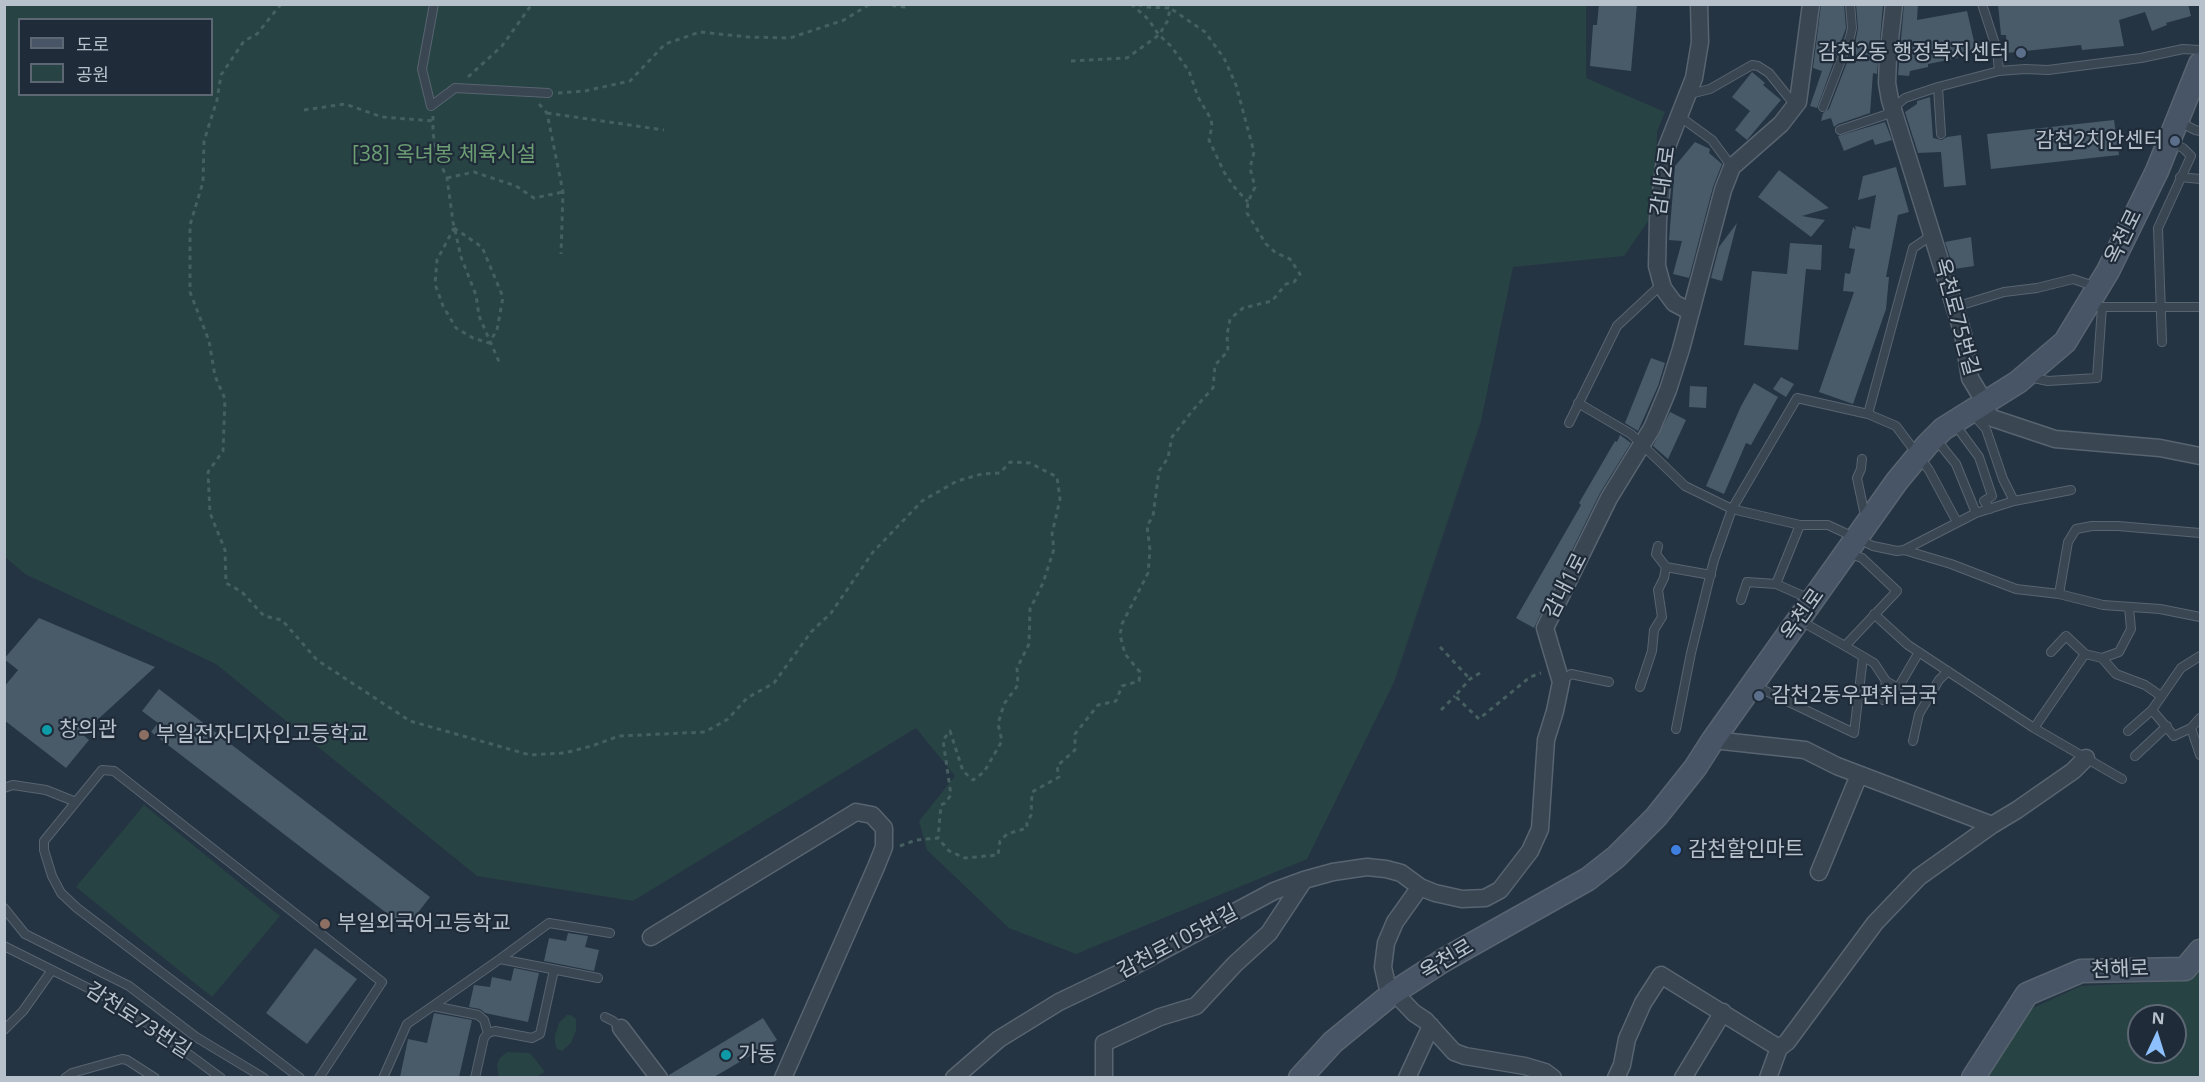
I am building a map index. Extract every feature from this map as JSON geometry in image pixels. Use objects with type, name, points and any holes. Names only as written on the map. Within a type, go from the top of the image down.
[{"type":"street","name":"감내2로","points":[[1662,284],[1657,266],[1661,180],[1666,149],[1694,78],[1700,42],[1699,4]]},
{"type":"street","points":[[1798,102],[1811,4]]},
{"type":"street","name":"옥천로75번길","points":[[1894,4],[1887,83],[1892,108],[1963,334],[1970,378],[1970,412],[2055,439],[2160,448],[2200,456]]},
{"type":"street","name":"옥천로","points":[[1300,1077],[1333,1042],[1393,993],[1444,960],[1588,879],[1616,856],[1656,817],[1695,768],[1872,516],[1934,437],[2025,377],[2065,342],[2096,300],[2157,171],[2200,64]]},
{"type":"street","name":"감내1로","points":[[1420,887],[1462,899],[1485,898],[1500,890],[1530,850],[1540,830],[1546,740],[1555,711],[1559,675],[1545,628],[1609,498],[1652,428],[1668,390],[1723,190],[1732,167],[1781,124],[1798,102]]},
{"type":"street","points":[[1662,284],[1674,303],[1691,312]]},
{"type":"street","points":[[1713,740],[1805,750],[1860,775],[1992,825]]},
{"type":"street","points":[[1768,1077],[1779,1048],[1787,1042],[1882,915],[1919,877],[2073,771],[2086,758]]},
{"type":"street","points":[[1819,872],[1860,775]]},
{"type":"street","points":[[651,937],[855,812],[872,815],[884,828],[882,852],[783,1077]]},
{"type":"street","name":"감천로105번길","points":[[954,1077],[999,1039],[1059,1002],[1130,968],[1274,891],[1333,872],[1367,867],[1386,868],[1401,873],[1420,887]]},
{"type":"street","points":[[1104,1077],[1106,1061],[1104,1043],[1160,1017],[1196,1006],[1269,933],[1304,880]]},
{"type":"street","points":[[1420,887],[1395,922],[1386,943],[1383,967],[1388,986],[1431,1026],[1454,1052],[1525,1066],[1553,1077]]},
{"type":"street","name":"천해로","points":[[1973,1077],[2026,994],[2081,971],[2186,969],[2200,951]]},
{"type":"street","points":[[1616,1077],[1639,1012],[1661,975],[1779,1048]]},
{"type":"street","points":[[1683,1077],[1723,1012]]},
{"type":"street","points":[[1407,1077],[1431,1026]]},
{"type":"street","points":[[621,1028],[659,1077]]},
{"type":"lane","points":[[434,4],[422,69],[431,106],[455,88],[548,93]]},
{"type":"lane","points":[[1823,107],[1850,38],[1852,28],[1850,4]]},
{"type":"lane","points":[[1982,4],[1996,50],[1999,71]]},
{"type":"lane","points":[[1840,130],[1885,115],[1905,98],[1999,71],[2048,70],[2140,58],[2183,49],[2200,50]]},
{"type":"lane","points":[[1688,91],[1694,93],[1710,89],[1752,65],[1769,73],[1790,99],[1798,102]]},
{"type":"lane","points":[[1938,87],[1941,134]]},
{"type":"lane","points":[[1679,116],[1712,140],[1732,167]]},
{"type":"lane","points":[[2178,121],[2200,131]]},
{"type":"lane","points":[[2162,342],[2158,228],[2191,156],[2183,148],[2169,142]]},
{"type":"lane","points":[[2180,177],[2200,179]]},
{"type":"lane","points":[[1868,414],[1913,248],[1932,235]]},
{"type":"lane","points":[[1955,307],[2004,292],[2037,288],[2073,279],[2096,300],[2162,307],[2200,307]]},
{"type":"lane","points":[[1569,423],[1617,326],[1662,284]]},
{"type":"lane","points":[[2025,377],[2048,381],[2097,378],[2096,300]]},
{"type":"lane","points":[[1676,729],[1683,687],[1711,575],[1732,509],[1797,398],[1868,414],[1896,426],[1929,470],[1957,522]]},
{"type":"lane","points":[[1578,403],[1631,434],[1685,486],[1732,509],[1800,525],[1828,525],[1852,546],[1897,591],[1845,646]]},
{"type":"lane","points":[[1970,412],[1986,429],[2003,479],[2014,501]]},
{"type":"lane","points":[[1970,412],[1979,457],[1992,496],[1984,501],[1990,509]]},
{"type":"lane","points":[[1934,437],[1956,464],[1976,513]]},
{"type":"lane","points":[[1862,459],[1857,478],[1864,511],[1872,516]]},
{"type":"lane","points":[[1852,546],[1904,550],[1976,513],[2014,501],[2071,490]]},
{"type":"lane","points":[[1776,584],[1800,525]]},
{"type":"lane","points":[[2059,594],[2068,542],[2076,529],[2118,526],[2200,533]]},
{"type":"lane","points":[[1658,546],[1656,554],[1666,567],[1711,575]]},
{"type":"lane","points":[[1904,550],[1951,564],[2016,589],[2059,594],[2103,605],[2160,609],[2200,617]]},
{"type":"lane","points":[[1640,687],[1652,651],[1654,630],[1662,617],[1658,590],[1666,567]]},
{"type":"lane","points":[[1741,600],[1747,582],[1776,584],[1813,601]]},
{"type":"lane","points":[[2051,652],[2066,636],[2085,654],[2102,658],[2119,652],[2131,629],[2128,607]]},
{"type":"lane","points":[[1874,614],[1919,652],[2034,728],[2121,779]]},
{"type":"lane","points":[[1799,620],[1874,663],[1886,681],[1898,687],[1919,652]]},
{"type":"lane","points":[[2034,728],[2085,654]]},
{"type":"lane","points":[[1753,686],[1854,733],[1863,657]]},
{"type":"lane","points":[[2128,732],[2152,710],[2181,668],[2200,657]]},
{"type":"lane","points":[[2102,658],[2116,674],[2145,685],[2161,696]]},
{"type":"lane","points":[[1913,741],[1919,714],[1935,687],[1948,671]]},
{"type":"lane","points":[[1559,675],[1571,674],[1609,682]]},
{"type":"lane","points":[[1883,700],[1886,681]]},
{"type":"lane","points":[[2152,710],[2174,736],[2191,728],[2200,718]]},
{"type":"lane","points":[[2136,756],[2167,726]]},
{"type":"lane","points":[[2191,728],[2200,755]]},
{"type":"lane","points":[[300,1077],[66,899],[52,876],[44,850],[44,841],[102,770],[114,771],[381,981],[382,985],[320,1077]]},
{"type":"lane","points":[[4,788],[13,785],[46,790],[76,802]]},
{"type":"lane","points":[[4,908],[25,934],[129,986],[196,1037],[264,1077]]},
{"type":"lane","points":[[382,1077],[405,1027],[549,923],[610,933]]},
{"type":"lane","name":"감천로73번길","points":[[4,946],[122,1005],[220,1077]]},
{"type":"lane","points":[[500,959],[598,978]]},
{"type":"lane","points":[[4,1030],[23,1011],[52,970]]},
{"type":"lane","points":[[476,1077],[484,1038],[488,1033],[495,1031],[532,1038],[540,1034],[554,970]]},
{"type":"lane","points":[[433,1006],[478,1015],[484,1020],[488,1033]]},
{"type":"lane","points":[[605,1017],[614,1020],[621,1028]]},
{"type":"lane","points":[[65,1077],[122,1059],[155,1077]]},
{"type":"path","points":[[281,4],[257,34],[244,41],[221,75],[217,100],[204,141],[203,182],[190,225],[190,292],[209,341],[214,375],[225,399],[224,451],[208,472],[210,513],[225,550],[226,583],[242,592],[264,616],[282,620],[317,660],[410,721],[530,755],[564,753],[619,736],[705,732],[728,719],[747,698],[774,683],[811,632],[831,613],[873,552],[922,501],[957,481],[982,474],[1000,473],[1010,462],[1030,463],[1057,477],[1060,499],[1052,534],[1054,549],[1043,583],[1030,609],[1029,644],[1017,668],[1018,685],[1004,704],[998,723],[1002,741],[984,772],[973,780],[963,771],[950,731],[944,740],[951,795],[945,803],[940,805],[938,838],[949,850],[965,858],[998,855],[1000,841],[1006,834],[1027,828],[1032,792],[1059,777],[1057,766],[1076,750],[1075,734],[1098,705],[1116,700],[1122,687],[1139,681],[1140,672],[1125,654],[1120,635],[1122,624],[1148,573],[1150,550],[1147,526],[1153,516],[1159,471],[1167,458],[1172,438],[1213,388],[1215,366],[1228,351],[1227,335],[1230,319],[1243,308],[1272,301],[1286,284],[1294,282],[1300,274],[1290,260],[1276,253],[1266,244],[1247,213],[1248,202],[1255,187],[1250,168],[1254,152],[1236,85],[1224,58],[1205,32],[1170,6],[1147,7],[1134,4]]},
{"type":"path","points":[[455,88],[502,46],[532,4]]},
{"type":"path","points":[[548,93],[585,91],[630,81],[665,44],[700,32],[790,38],[844,20],[870,4]]},
{"type":"path","points":[[883,4],[904,7],[912,4]]},
{"type":"path","points":[[1134,4],[1171,46],[1189,71],[1198,97],[1211,119],[1209,140],[1224,172],[1248,202]]},
{"type":"path","points":[[1071,61],[1126,58],[1159,35],[1168,20],[1170,6]]},
{"type":"path","points":[[527,92],[547,113],[563,192],[561,254]]},
{"type":"path","points":[[304,110],[345,105],[382,117],[434,121]]},
{"type":"path","points":[[431,106],[437,156],[447,178],[454,228],[461,257],[476,295],[479,316],[500,364]]},
{"type":"path","points":[[547,113],[664,130]]},
{"type":"path","points":[[447,178],[474,172],[516,186],[534,198],[563,192]]},
{"type":"path","points":[[454,228],[437,260],[435,284],[443,306],[456,328],[473,338],[489,343]]},
{"type":"path","points":[[454,228],[482,247],[503,297],[497,330],[489,343]]},
{"type":"path","points":[[1440,647],[1470,679]]},
{"type":"path","points":[[1441,710],[1470,679],[1480,673]]},
{"type":"path","points":[[1455,696],[1479,719],[1530,677],[1559,675]]},
{"type":"path","points":[[882,852],[916,840],[938,838]]},
{"type":"green space","name":"[38] 옥녀봉 체육시설","points":[[4,5],[1586,5],[1586,78],[1665,112],[1657,132],[1655,211],[1624,256],[1513,267],[1481,421],[1394,682],[1307,859],[1076,954],[1009,928],[927,850],[919,821],[955,776],[916,728],[633,901],[477,876],[216,664],[25,574],[5,557]]},
{"type":"green space","points":[[144,805],[280,916],[212,997],[76,887]]},
{"type":"green space","points":[[2200,957],[2200,1077],[1985,1078],[2031,1009],[2081,986],[2183,981]]},
{"type":"green space","points":[[567,1015],[576,1019],[576,1030],[571,1043],[562,1051],[557,1049],[555,1036],[559,1023]]},
{"type":"green space","points":[[507,1052],[530,1053],[545,1072],[536,1077],[499,1077],[497,1065],[500,1058]]},
{"type":"building","points":[[1599,4],[1637,4],[1631,71],[1590,66],[1593,25],[1597,25]]},
{"type":"building","points":[[1844,4],[1846,28],[1817,108],[1810,106],[1822,71],[1813,68],[1821,5]]},
{"type":"building","points":[[1856,4],[1883,4],[1877,74],[1873,73],[1870,113],[1834,127],[1831,118],[1821,121],[1823,113],[1829,109],[1856,39],[1858,28]]},
{"type":"building","points":[[1904,4],[1918,4],[1917,20],[1967,11],[1976,50],[1957,55],[1958,58],[1928,64],[1928,67],[1910,71],[1909,76],[1898,75]]},
{"type":"building","points":[[1998,4],[2188,4],[2191,16],[2166,23],[2167,25],[2152,31],[2145,12],[2119,20],[2124,46],[2082,50],[2081,45],[2007,53],[2006,35],[2001,35]]},
{"type":"building","points":[[1752,72],[1781,100],[1747,140],[1735,130],[1750,111],[1732,97]]},
{"type":"building","points":[[1930,97],[1933,138],[1942,140],[1961,135],[1966,185],[1944,187],[1941,152],[1918,153],[1905,112],[1917,104],[1917,101]]},
{"type":"building","points":[[2114,120],[2119,155],[1991,169],[1987,134]]},
{"type":"building","points":[[1885,122],[1892,140],[1875,145],[1873,139],[1844,151],[1838,136]]},
{"type":"building","points":[[1695,142],[1710,149],[1709,153],[1722,164],[1713,187],[1689,278],[1673,274],[1682,241],[1669,240],[1675,166]]},
{"type":"building","points":[[1896,167],[1909,212],[1898,215],[1886,277],[1889,277],[1886,309],[1853,404],[1819,392],[1854,292],[1843,291],[1845,273],[1850,274],[1855,249],[1849,248],[1853,227],[1856,230],[1855,226],[1870,229],[1876,195],[1858,200],[1863,176]]},
{"type":"building","points":[[1779,170],[1829,208],[1802,216],[1825,220],[1811,237],[1758,197]]},
{"type":"building","points":[[1737,223],[1722,281],[1711,278],[1719,247]]},
{"type":"building","points":[[1971,237],[1974,266],[1954,269],[1945,242]]},
{"type":"building","points":[[1790,243],[1822,245],[1821,270],[1806,269],[1798,350],[1744,345],[1752,271],[1787,274]]},
{"type":"building","points":[[1651,358],[1665,363],[1658,386],[1638,431],[1625,423]]},
{"type":"building","points":[[1781,377],[1794,384],[1786,397],[1773,389]]},
{"type":"building","points":[[1754,383],[1778,397],[1751,445],[1746,443],[1724,494],[1706,486],[1741,406]]},
{"type":"building","points":[[1690,386],[1707,387],[1706,408],[1689,407]]},
{"type":"building","points":[[1670,412],[1686,420],[1668,459],[1653,446]]},
{"type":"building","points":[[1620,435],[1631,443],[1600,493],[1534,628],[1516,618],[1581,505],[1579,503]]},
{"type":"building","points":[[39,618],[155,667],[82,734],[89,740],[66,768],[4,720],[4,687],[18,670],[4,659]]},
{"type":"building","points":[[159,689],[430,897],[406,928],[151,732],[158,723],[142,711]]},
{"type":"building","points":[[568,933],[588,936],[585,947],[599,950],[594,971],[544,961],[549,938],[566,941]]},
{"type":"building","points":[[315,948],[357,979],[307,1044],[266,1013]]},
{"type":"building","points":[[514,968],[539,973],[528,1022],[485,1013],[480,1009],[469,1007],[474,985],[490,987],[492,977],[511,981]]},
{"type":"building","points":[[434,1013],[472,1020],[459,1077],[400,1077],[408,1039],[427,1043]]},
{"type":"building","name":"가동","points":[[763,1018],[777,1040],[714,1077],[669,1077],[669,1075]]},
{"type":"place","name":"감천2동 행정복지센터","points":[[2021,53]]},
{"type":"place","name":"감천2치안센터","points":[[2175,141]]},
{"type":"place","name":"감천2동우편취급국","points":[[1759,696]]},
{"type":"place","name":"창의관","points":[[47,730]]},
{"type":"place","name":"부일전자디자인고등학교","points":[[144,735]]},
{"type":"place","name":"감천할인마트","points":[[1676,850]]},
{"type":"place","name":"부일외국어고등학교","points":[[325,924]]},
{"type":"place","name":"가동","points":[[726,1055]]}]
